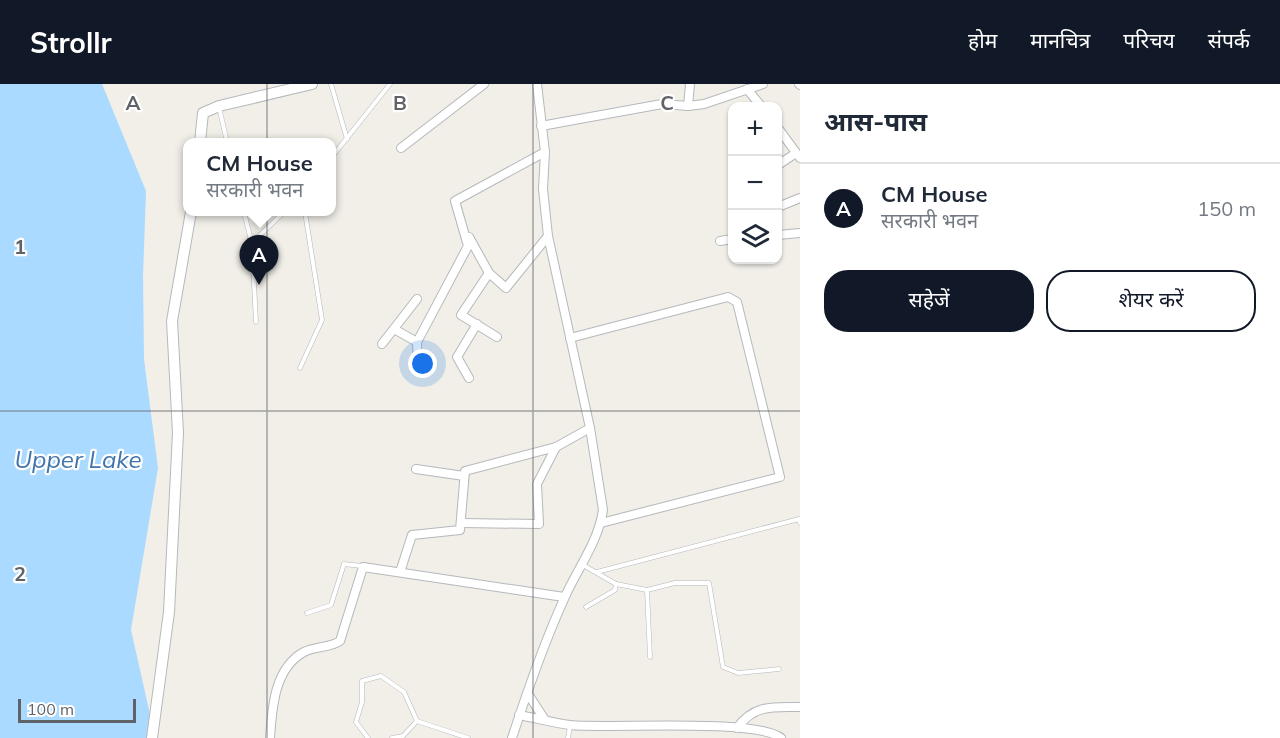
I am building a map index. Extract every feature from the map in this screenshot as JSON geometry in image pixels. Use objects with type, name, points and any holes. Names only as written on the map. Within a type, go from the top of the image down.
[{"type":"street","points":[[200,138],[203,113],[219,106],[312,84]]},
{"type":"street","points":[[401,148],[484,84]]},
{"type":"street","points":[[512,738],[564,597],[583,565],[601,523],[603,510],[590,428],[548,236],[543,189],[545,152],[537,84]]},
{"type":"street","points":[[687,106],[690,84]]},
{"type":"street","points":[[541,126],[662,104],[687,106],[704,104],[763,84]]},
{"type":"street","points":[[747,89],[757,102]]},
{"type":"street","points":[[782,135],[798,155],[782,163]]},
{"type":"street","points":[[418,368],[417,342],[468,246],[455,201],[545,152]]},
{"type":"street","points":[[782,205],[800,198]]},
{"type":"street","points":[[152,738],[169,612],[178,433],[172,321],[190,216]]},
{"type":"street","points":[[461,224],[489,273],[506,288],[548,236]]},
{"type":"street","points":[[782,235],[800,233]]},
{"type":"street","points":[[720,241],[728,240]]},
{"type":"street","points":[[489,273],[461,315],[497,337]]},
{"type":"street","points":[[570,338],[729,297],[737,302],[780,477],[601,523]]},
{"type":"street","points":[[382,344],[417,299]]},
{"type":"street","points":[[469,378],[457,357],[477,324]]},
{"type":"street","points":[[394,328],[417,342]]},
{"type":"street","points":[[400,572],[412,535],[460,530],[465,471],[556,447],[590,428]]},
{"type":"street","points":[[461,523],[539,524],[537,484],[556,447]]},
{"type":"street","points":[[416,470],[464,476]]},
{"type":"street","points":[[270,738],[273,702],[281,677],[301,653],[340,641],[363,567],[564,597]]},
{"type":"street","points":[[528,694],[545,720]]},
{"type":"street","points":[[737,728],[746,715],[770,707],[800,707]]},
{"type":"street","points":[[519,715],[570,725],[737,728],[755,734],[776,734],[781,738]]},
{"type":"lane","points":[[331,84],[347,139]]},
{"type":"lane","points":[[336,152],[390,84]]},
{"type":"lane","points":[[219,106],[226,138]]},
{"type":"lane","points":[[245,216],[252,244],[256,322]]},
{"type":"lane","points":[[252,244],[280,216]]},
{"type":"lane","points":[[300,368],[322,320],[306,216]]},
{"type":"lane","points":[[597,572],[799,519],[800,523]]},
{"type":"lane","points":[[307,613],[331,605],[344,564],[365,567]]},
{"type":"lane","points":[[583,565],[616,584],[647,590],[675,583],[709,583],[723,667],[738,673],[779,669]]},
{"type":"lane","points":[[586,607],[615,590],[616,584]]},
{"type":"lane","points":[[647,590],[650,657]]},
{"type":"lane","points":[[368,738],[356,722],[362,702],[362,681],[381,676],[404,692],[417,721],[468,738]]},
{"type":"lane","points":[[392,738],[403,736],[417,721]]},
{"type":"lane","points":[[568,738],[570,725]]},
{"type":"water","name":"Upper Lake","points":[[0,84],[102,84],[146,191],[143,276],[144,359],[158,468],[131,630],[152,723],[149,738],[0,738]]},
{"type":"place","name":"CM House","points":[[259,285]]}]
